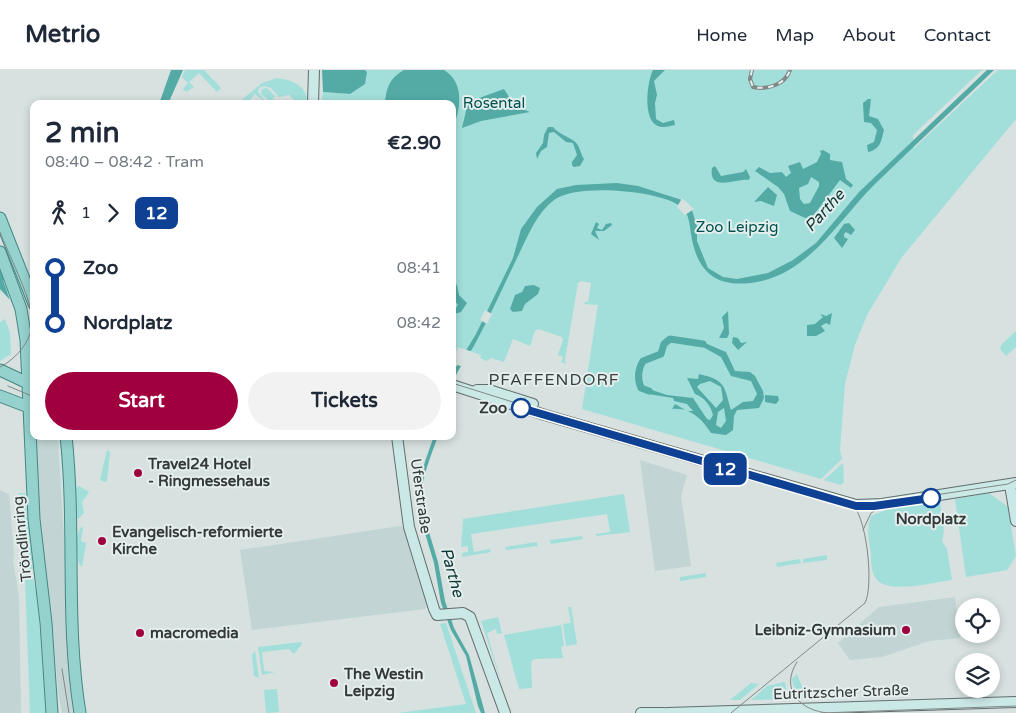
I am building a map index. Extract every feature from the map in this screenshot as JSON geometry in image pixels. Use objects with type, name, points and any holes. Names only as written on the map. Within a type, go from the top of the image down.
[{"type":"main road","points":[[313,100],[314,70]]},
{"type":"main road","points":[[0,218],[30,294]]},
{"type":"main road","name":"Tröndlinring","points":[[0,252],[21,308],[30,375]]},
{"type":"main road","points":[[0,370],[30,384]]},
{"type":"main road","points":[[456,386],[557,418],[856,505],[869,506],[1013,484],[1016,521]]},
{"type":"main road","points":[[0,396],[30,408]]},
{"type":"main road","name":"Tröndlinring","points":[[32,440],[34,525],[52,692],[56,713]]},
{"type":"main road","points":[[66,440],[70,482],[72,648],[80,713]]},
{"type":"main road","name":"Uferstraße","points":[[398,440],[409,527],[440,615],[464,614],[472,620],[505,713]]},
{"type":"main road","name":"Tröndlinring","points":[[52,692],[52,713]]},
{"type":"main road","name":"Eutritzscher Straße","points":[[640,713],[1016,702]]},
{"type":"shaded area","points":[[171,70],[183,70],[170,100],[160,100]]},
{"type":"shaded area","points":[[322,70],[365,70],[367,72],[365,84],[350,94],[323,92]]},
{"type":"shaded area","points":[[404,70],[444,70],[455,81],[458,88],[459,103],[456,118],[456,100],[385,100],[386,93],[395,76]]},
{"type":"shaded area","points":[[653,70],[665,70],[654,81],[657,95],[655,103],[656,119],[663,123],[674,120],[675,125],[658,126],[649,115],[647,99]]},
{"type":"shaded area","points":[[987,70],[994,70],[876,183],[809,256],[776,276],[757,282],[731,283],[711,275],[698,259],[686,212],[669,200],[636,193],[598,190],[565,195],[554,200],[542,212],[533,226],[482,331],[456,376],[456,367],[476,334],[513,258],[521,229],[537,207],[557,189],[576,185],[617,183],[638,186],[682,200],[692,210],[697,227],[697,241],[708,268],[723,277],[737,279],[768,273],[793,260],[816,243],[859,192]]},
{"type":"shaded area","points":[[504,89],[515,106],[530,112],[481,121],[462,128],[468,102]]},
{"type":"shaded area","points":[[871,99],[869,116],[878,119],[884,130],[878,147],[868,152],[867,145],[874,142],[877,130],[871,123],[864,122],[863,103]]},
{"type":"shaded area","points":[[548,127],[553,127],[576,143],[584,159],[580,166],[574,167],[572,165],[577,155],[573,143],[566,142],[554,132],[549,133],[547,147],[541,151],[537,159],[536,153],[543,143]]},
{"type":"shaded area","points":[[823,150],[830,154],[830,160],[842,162],[846,179],[853,185],[851,188],[840,180],[813,216],[805,218],[790,211],[784,194],[778,187],[755,171],[759,167],[770,173],[782,172],[786,177],[791,173],[788,166],[800,162],[803,169],[817,162],[821,154],[820,151]],"holes":[[[811,177],[819,182],[819,186],[810,203],[804,204],[800,199],[799,188],[808,184]]]},
{"type":"shaded area","points":[[715,166],[721,176],[743,172],[746,169],[750,177],[749,180],[724,183],[714,180],[712,168]]},
{"type":"shaded area","points":[[768,187],[777,195],[774,206],[761,201],[754,202]]},
{"type":"shaded area","points":[[596,222],[599,224],[597,228],[602,230],[606,224],[611,223],[612,225],[604,231],[595,231],[599,240],[591,234]]},
{"type":"shaded area","points":[[849,223],[855,230],[851,235],[846,232],[844,234],[844,237],[848,239],[842,248],[834,238],[844,224]]},
{"type":"shaded area","points":[[0,271],[8,286],[29,302],[30,311],[14,304],[5,297],[0,289]]},
{"type":"shaded area","points":[[456,284],[459,295],[467,303],[461,312],[456,313],[458,305],[456,302]]},
{"type":"shaded area","points":[[534,285],[540,288],[538,294],[525,304],[522,311],[513,312],[510,309],[515,295],[522,292],[525,286]]},
{"type":"shaded area","points":[[728,311],[729,334],[727,338],[719,338],[724,328],[722,317]]},
{"type":"shaded area","points":[[832,313],[830,325],[826,323],[821,326],[825,331],[816,336],[807,336],[807,325],[815,324],[823,317],[820,314],[826,316]]},
{"type":"shaded area","points":[[733,337],[738,338],[741,343],[747,342],[738,350],[732,343]]},
{"type":"shaded area","points":[[705,343],[726,352],[735,371],[750,372],[755,376],[763,391],[764,398],[759,408],[737,410],[734,416],[733,430],[726,435],[711,433],[704,423],[687,411],[693,411],[687,404],[674,401],[673,398],[648,394],[649,389],[667,395],[693,398],[707,419],[710,420],[713,415],[711,408],[707,402],[695,394],[687,378],[698,379],[699,374],[719,382],[725,390],[731,410],[743,402],[753,401],[757,394],[751,381],[731,376],[721,357],[703,347]],"holes":[[[710,381],[721,387],[723,400],[716,408],[697,387]],[[724,408],[726,421],[721,428],[716,425],[718,412]]]},
{"type":"shaded area","points":[[765,395],[778,396],[779,400],[776,404],[765,402]]},
{"type":"shaded area","points":[[675,404],[687,411],[672,409]]},
{"type":"shaded area","points":[[34,440],[57,440],[67,581],[67,654],[75,713],[62,713],[58,692],[53,630],[43,573]]},
{"type":"shaded area","points":[[433,440],[437,440],[423,481],[422,509],[438,562],[445,601],[454,628],[469,655],[485,713],[481,713],[478,706],[466,656],[451,630],[441,603],[434,563],[418,510],[418,491]]},
{"type":"shaded area","points":[[640,460],[687,475],[681,496],[691,566],[655,571]]},
{"type":"shaded area","points":[[0,490],[9,494],[13,561],[19,596],[21,713],[0,713]]},
{"type":"shaded area","points":[[403,527],[427,606],[425,609],[252,630],[240,550]]},
{"type":"shaded area","name":"Leibniz-Gymnasium","points":[[955,597],[955,638],[929,641],[882,657],[850,660],[838,643],[879,607]]},
{"type":"green space","points":[[185,70],[204,70],[221,88],[217,92],[199,73],[189,82],[194,87],[186,92],[183,89],[188,83],[182,77]]},
{"type":"green space","name":"Zoo Leipzig","points":[[365,70],[982,70],[913,135],[914,148],[998,70],[1016,70],[1016,119],[902,257],[867,315],[855,345],[845,384],[840,450],[842,459],[821,479],[582,409],[598,305],[584,304],[588,302],[591,283],[581,281],[578,283],[565,360],[566,364],[561,362],[563,357],[558,355],[563,340],[562,337],[538,329],[535,331],[530,346],[513,339],[504,362],[491,358],[487,361],[480,358],[481,355],[458,347],[456,351],[456,100],[322,100],[323,92],[350,94],[367,72]]},
{"type":"green space","points":[[277,78],[289,80],[302,88],[307,100],[294,100],[289,95],[279,97],[271,88],[264,86],[259,88],[258,92],[264,100],[255,94],[250,100],[242,100],[262,83]]},
{"type":"green space","points":[[267,88],[275,96],[272,100],[268,100],[261,94],[262,89]]},
{"type":"green space","points":[[5,319],[10,333],[11,354],[0,361],[0,322]]},
{"type":"green space","points":[[1016,331],[1016,347],[1006,356],[1000,349],[1001,345]]},
{"type":"green space","points":[[107,450],[110,452],[107,481],[105,482],[100,480]]},
{"type":"green space","points":[[843,463],[844,482],[841,485],[824,480]]},
{"type":"green space","points":[[79,486],[89,492],[82,502],[84,513],[78,519],[75,515],[76,488]]},
{"type":"green space","points":[[19,493],[25,493],[33,569],[24,570]]},
{"type":"green space","name":"Nordplatz","points":[[989,493],[1008,507],[1016,556],[1007,570],[966,577],[955,499]]},
{"type":"green space","points":[[624,494],[630,532],[596,536],[596,534],[610,532],[607,514],[471,534],[474,552],[490,549],[491,552],[462,557],[462,553],[468,552],[468,546],[461,547],[463,519]]},
{"type":"green space","name":"Nordplatz","points":[[940,501],[944,531],[942,541],[947,549],[952,580],[899,587],[880,583],[875,577],[871,566],[868,530],[871,516],[888,509]]},
{"type":"green space","points":[[81,527],[83,528],[81,541],[86,543],[82,567],[79,564],[76,548]]},
{"type":"green space","points":[[582,536],[583,539],[551,544],[550,540]]},
{"type":"green space","points":[[537,542],[538,546],[506,550],[505,547]]},
{"type":"green space","points":[[827,555],[827,560],[803,563],[803,559]]},
{"type":"green space","points":[[800,559],[801,563],[777,567],[776,563]]},
{"type":"green space","points":[[706,573],[706,577],[680,581],[680,577]]},
{"type":"green space","points":[[25,578],[33,578],[37,596],[46,713],[30,713]]},
{"type":"green space","points":[[568,607],[571,607],[577,644],[566,646],[563,624],[571,623]]},
{"type":"green space","points":[[498,617],[502,633],[497,634],[496,629],[487,633],[502,685],[481,621]]},
{"type":"green space","points":[[446,623],[476,713],[398,713],[466,704],[440,624]]},
{"type":"green space","points":[[561,625],[564,646],[561,647],[563,658],[534,659],[531,662],[532,688],[519,689],[504,635]]},
{"type":"green space","points":[[301,642],[302,644],[294,654],[289,649],[262,652],[264,671],[275,672],[262,675],[258,647]]},
{"type":"green space","points":[[255,651],[259,678],[254,676],[252,655]]},
{"type":"green space","points":[[797,674],[807,699],[800,699],[795,692],[792,679]]},
{"type":"green space","points":[[785,682],[788,699],[751,700],[767,686]]},
{"type":"green space","points":[[751,683],[759,684],[740,700],[730,700]]},
{"type":"green space","points":[[277,689],[279,712],[266,713],[264,690]]},
{"type":"pier","points":[[682,198],[694,209],[685,215],[677,207]]},
{"type":"pier","points":[[3,280],[16,294],[30,301],[30,312],[24,311],[11,301],[8,302],[0,289],[10,300]]},
{"type":"pier","points":[[485,310],[492,314],[487,324],[480,320]]},
{"type":"pier","points":[[464,349],[473,352],[463,367],[456,364]]},
{"type":"waterway","points":[[649,391],[641,388],[639,381],[639,370],[643,361],[661,354],[664,344],[670,339],[703,344]]},
{"type":"tram line","points":[[0,232],[23,286],[30,308]]},
{"type":"tram line","points":[[0,367],[19,353],[28,340],[30,332]]},
{"type":"tram line","points":[[456,384],[628,438],[855,503],[882,503],[1008,484],[1016,480]]},
{"type":"tram line","points":[[8,386],[30,395]]},
{"type":"tram line","name":"12","points":[[521,408],[606,435],[856,506],[874,506],[931,498]]},
{"type":"tram line","points":[[731,713],[865,603],[869,581],[865,534],[856,509],[850,502]]},
{"type":"tram line","points":[[863,530],[871,513],[885,505]]},
{"type":"tram line","points":[[797,662],[790,682],[796,697],[809,708],[828,713]]},
{"type":"tram line","points":[[62,669],[69,713]]},
{"type":"tram line","points":[[821,713],[1016,706]]},
{"type":"railway","points":[[752,70],[750,79],[753,87],[758,88],[770,87],[780,83],[790,70]]},
{"type":"place","name":"Zoo","points":[[521,408]]},
{"type":"place","name":"Travel24 Hotel - Ringmessehaus","points":[[138,473]]},
{"type":"place","name":"Nordplatz","points":[[931,498]]},
{"type":"place","name":"Evangelisch-reformierte Kirche","points":[[102,541]]},
{"type":"place","name":"Leibniz-Gymnasium","points":[[906,630]]},
{"type":"place","name":"macromedia","points":[[140,633]]},
{"type":"place","name":"The Westin Leipzig","points":[[334,683]]},
{"type":"district","name":"PFAFFENDORF","points":[[554,379]]},
{"type":"park label","name":"Rosental","points":[[494,103]]},
{"type":"water label","name":"Parthe","points":[[824,210]]},
{"type":"water label","name":"Parthe","points":[[453,572]]}]
